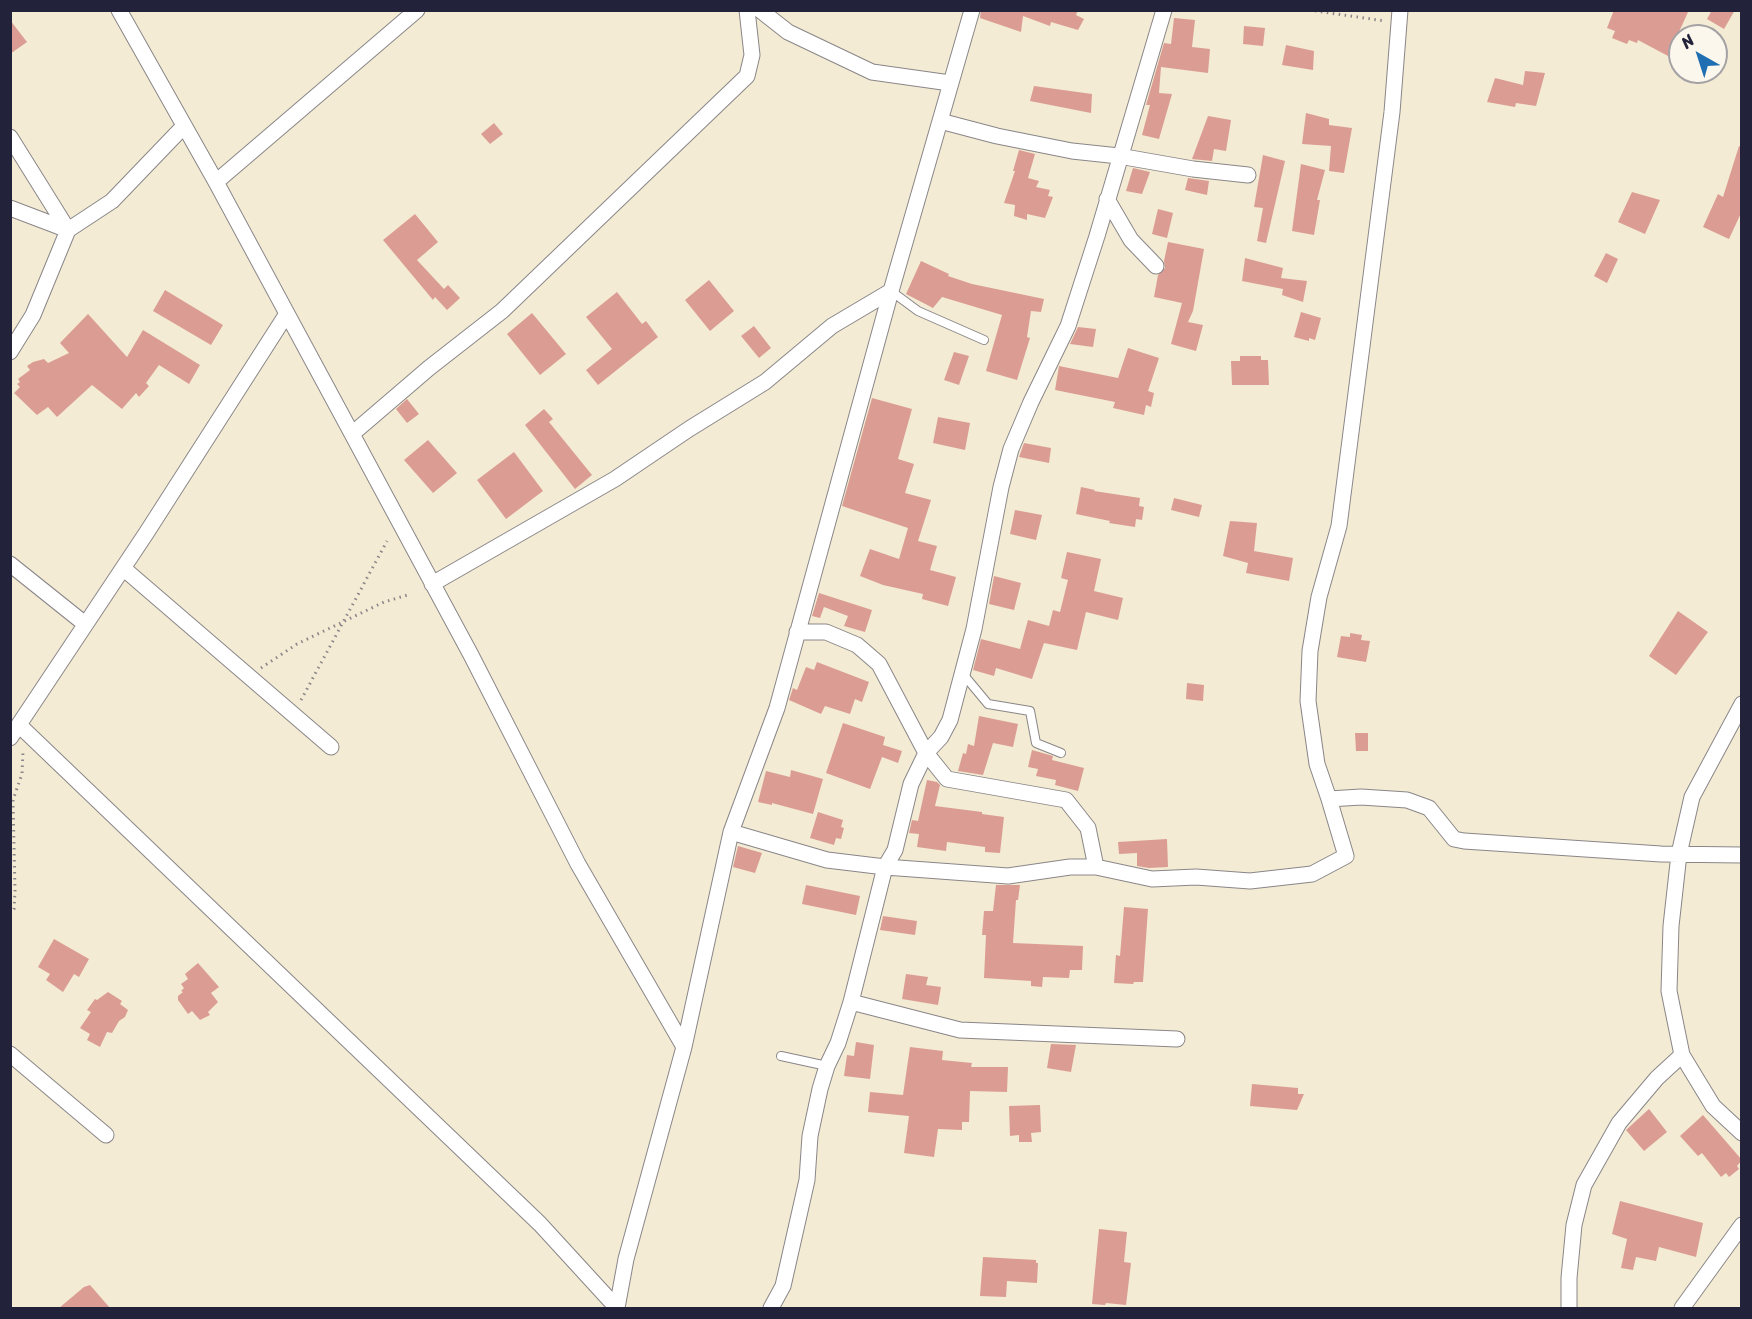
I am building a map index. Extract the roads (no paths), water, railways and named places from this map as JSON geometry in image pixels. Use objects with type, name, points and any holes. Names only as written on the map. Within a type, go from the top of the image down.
[{"type":"street","points":[[119,10],[216,182],[352,434],[578,864],[684,1047]]},
{"type":"street","points":[[216,182],[417,10]]},
{"type":"street","points":[[352,434],[429,368],[502,311],[747,76],[752,55],[747,10]]},
{"type":"street","points":[[760,10],[788,32],[872,72],[950,83]]},
{"type":"street","points":[[617,1308],[627,1259],[684,1047],[731,832],[777,708],[891,291],[972,10]]},
{"type":"street","points":[[771,1308],[783,1286],[807,1180],[810,1136],[820,1089],[851,1002],[885,867],[895,850],[911,784],[926,753],[941,737],[950,720],[974,628],[1001,487],[1011,448],[1068,326],[1164,10]]},
{"type":"street","points":[[731,832],[827,860],[885,867],[1008,876],[1070,867],[1096,867],[1152,879],[1196,877],[1250,881],[1312,874],[1346,856],[1317,764],[1308,701],[1310,651],[1319,597],[1339,526],[1392,111],[1399,16]]},
{"type":"street","points":[[940,121],[997,136],[1072,151],[1248,175]]},
{"type":"street","points":[[10,352],[33,315],[68,230],[112,201],[184,126]]},
{"type":"street","points":[[10,137],[68,230]]},
{"type":"street","points":[[1107,199],[1131,240],[1156,266]]},
{"type":"street","points":[[10,208],[68,230]]},
{"type":"street","points":[[432,584],[615,479],[689,429],[765,382],[832,326],[891,291]]},
{"type":"street","points":[[286,315],[85,624],[17,735],[540,1224],[617,1308]]},
{"type":"street","points":[[10,564],[85,624]]},
{"type":"street","points":[[123,567],[331,747]]},
{"type":"street","points":[[796,632],[826,632],[857,645],[879,664],[926,753],[947,779],[1066,800],[1088,828],[1096,867]]},
{"type":"street","points":[[1742,704],[1692,797],[1678,854],[1671,926],[1669,991],[1682,1055],[1713,1106],[1742,1133]]},
{"type":"street","points":[[1329,799],[1361,797],[1407,800],[1429,808],[1454,839],[1464,841],[1678,854],[1742,855]]},
{"type":"street","points":[[851,1002],[960,1030],[1177,1039]]},
{"type":"street","points":[[10,1054],[106,1135]]},
{"type":"street","points":[[1569,1308],[1574,1225],[1584,1185],[1619,1124],[1657,1078],[1682,1055]]},
{"type":"street","points":[[1682,1308],[1742,1225]]},
{"type":"lane","points":[[891,291],[918,311],[984,340]]},
{"type":"lane","points":[[962,673],[988,704],[1030,711],[1036,743],[1061,753]]},
{"type":"lane","points":[[781,1056],[827,1066]]}]
